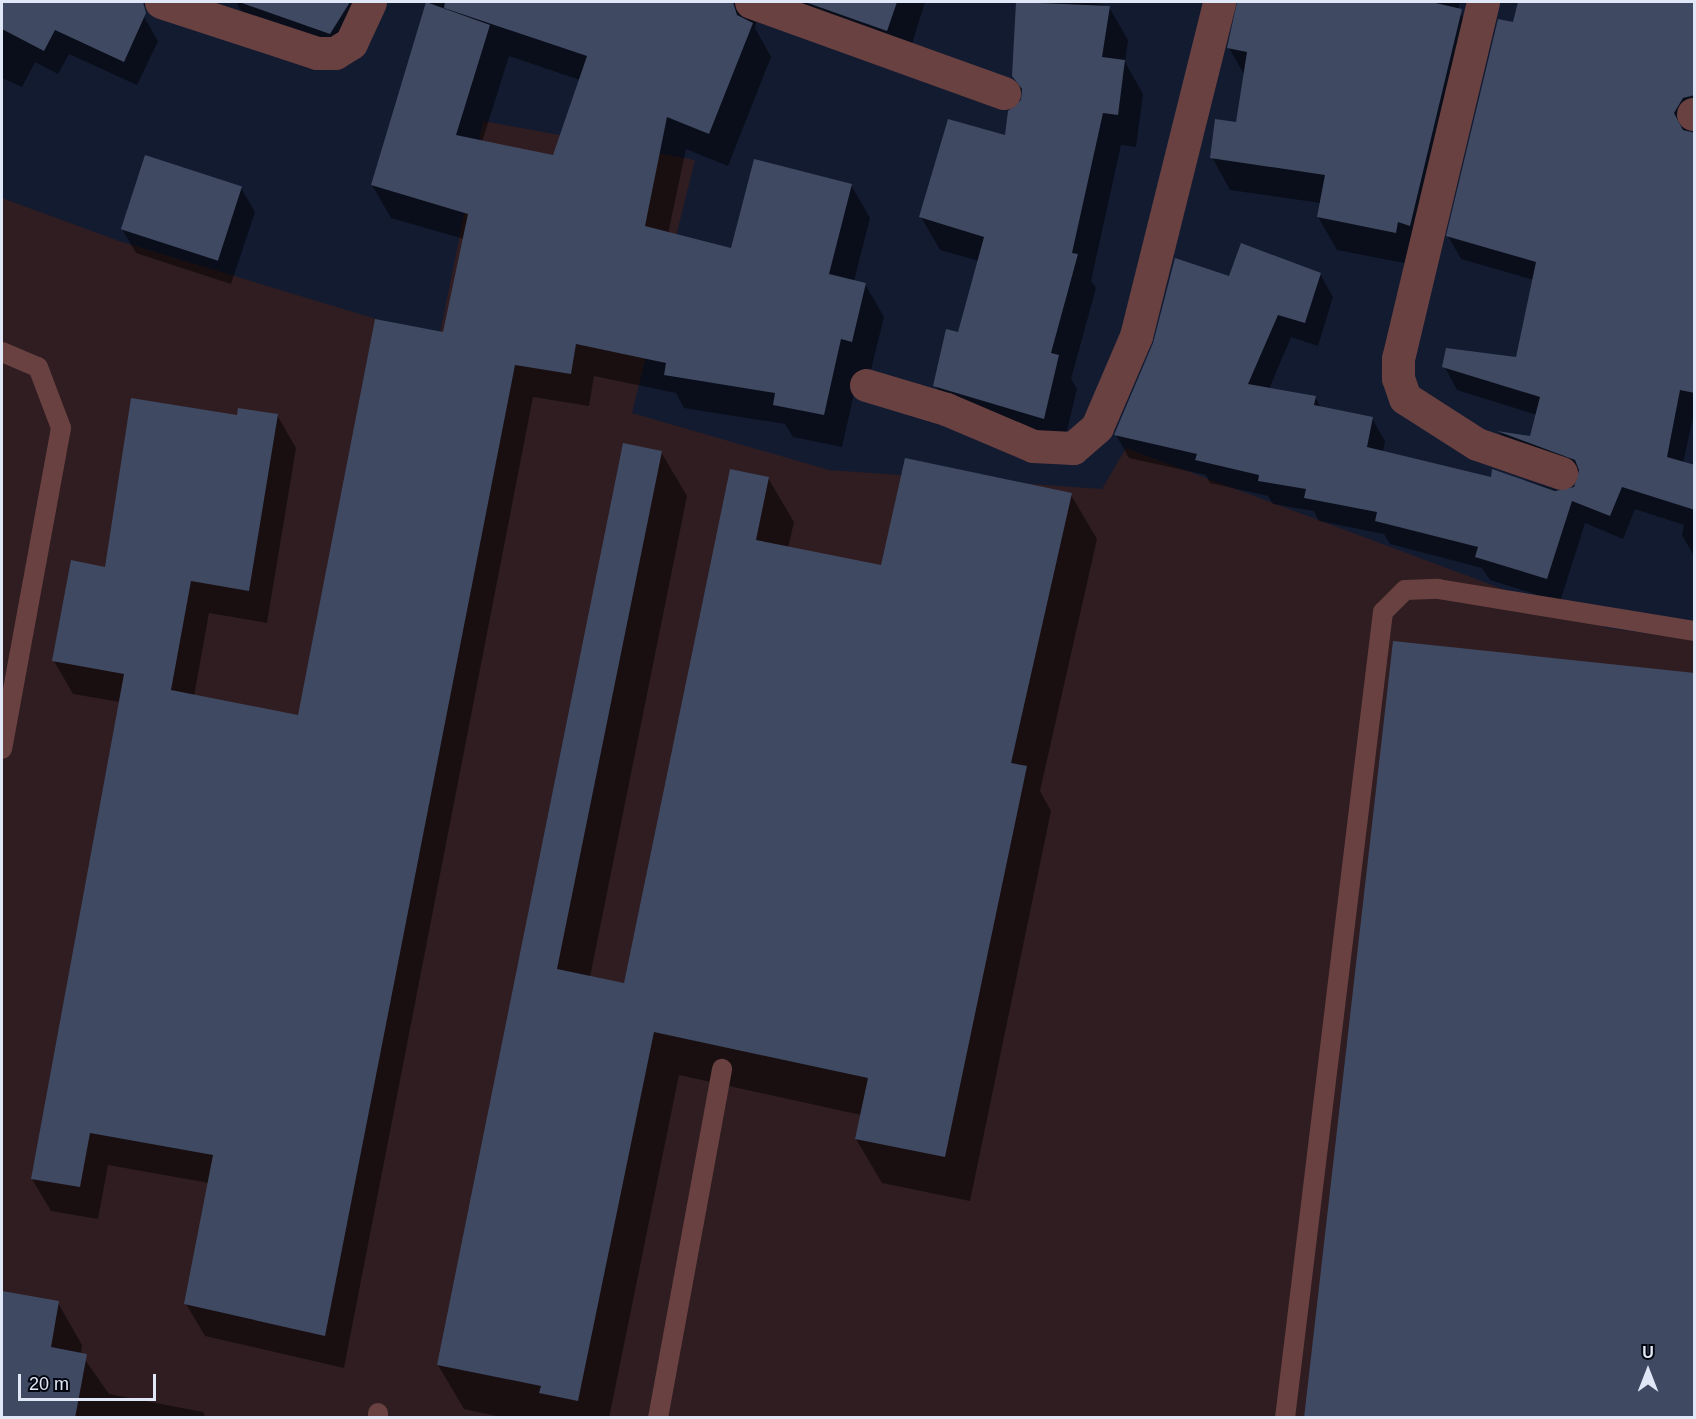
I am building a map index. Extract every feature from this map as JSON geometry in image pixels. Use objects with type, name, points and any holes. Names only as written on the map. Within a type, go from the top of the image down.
[{"type":"street","points":[[161,2],[317,53],[334,53],[351,43],[370,2]]},
{"type":"street","points":[[751,2],[1004,93]]},
{"type":"street","points":[[866,385],[946,409],[1033,446],[1073,448],[1097,427],[1136,336],[1219,2]]},
{"type":"street","points":[[1483,2],[1398,358],[1398,378],[1405,398],[1477,444],[1562,473]]},
{"type":"lane","points":[[2,352],[38,367],[61,428],[2,749]]},
{"type":"lane","points":[[1285,1418],[1383,612],[1405,590],[1438,589],[1695,631]]},
{"type":"lane","points":[[658,1418],[722,1069]]},
{"type":"shaded area","points":[[483,121],[695,160],[632,413],[829,470],[1102,489],[1126,448],[1607,628],[1694,640],[1694,1417],[2,1417],[2,198],[119,241],[439,338]]},
{"type":"building","points":[[2,2],[143,2],[146,13],[124,62],[55,30],[44,51],[2,29]]},
{"type":"building","points":[[239,2],[350,2],[330,34]]},
{"type":"building","points":[[426,2],[490,25],[456,135],[553,155],[587,56],[444,8],[445,2],[733,2],[737,15],[753,23],[709,134],[667,117],[645,226],[731,248],[754,159],[852,184],[829,274],[866,283],[852,342],[841,339],[824,415],[773,405],[775,393],[664,375],[666,363],[576,344],[571,374],[515,365],[325,1336],[184,1304],[213,1155],[90,1133],[80,1187],[31,1179],[124,674],[52,661],[71,560],[105,567],[131,398],[237,415],[238,408],[278,414],[249,591],[191,581],[171,690],[298,715],[375,319],[443,332],[468,214],[371,185]]},
{"type":"building","points":[[805,2],[897,2],[887,31]]},
{"type":"building","points":[[1016,2],[1110,6],[1102,57],[1125,60],[1118,115],[1103,113],[1072,253],[1078,254],[1051,353],[1059,355],[1044,419],[933,386],[946,329],[958,332],[984,237],[919,217],[948,119],[1005,135],[1008,111],[1021,100],[1022,89],[1012,76]]},
{"type":"building","points":[[1237,2],[1431,2],[1462,9],[1410,226],[1398,222],[1396,233],[1317,217],[1325,175],[1210,158],[1215,119],[1236,122],[1247,52],[1227,48]]},
{"type":"building","points":[[1518,2],[1695,2],[1695,95],[1683,98],[1674,113],[1683,130],[1695,133],[1695,393],[1680,390],[1667,457],[1695,465],[1695,510],[1622,487],[1610,516],[1572,501],[1547,579],[1475,557],[1478,547],[1375,521],[1377,512],[1304,498],[1306,489],[1258,481],[1259,475],[1195,460],[1197,454],[1114,435],[1153,343],[1175,258],[1229,276],[1241,243],[1321,273],[1305,323],[1278,315],[1248,384],[1316,396],[1314,405],[1373,417],[1367,447],[1491,477],[1492,469],[1555,491],[1574,487],[1579,470],[1575,460],[1497,431],[1530,436],[1540,397],[1442,367],[1446,348],[1516,357],[1536,262],[1446,236],[1498,19],[1513,22]]},
{"type":"building","points":[[145,155],[242,187],[218,261],[121,229]]},
{"type":"building","points":[[623,443],[662,451],[557,969],[624,983],[730,469],[769,477],[756,540],[881,565],[905,458],[1072,493],[1011,763],[1027,766],[945,1157],[855,1139],[868,1078],[654,1032],[578,1401],[539,1393],[541,1386],[437,1365]]},
{"type":"building","points":[[1393,641],[1695,673],[1695,1418],[1304,1418]]},
{"type":"building","points":[[2,1291],[59,1301],[51,1347],[87,1354],[75,1418],[2,1418]]}]
